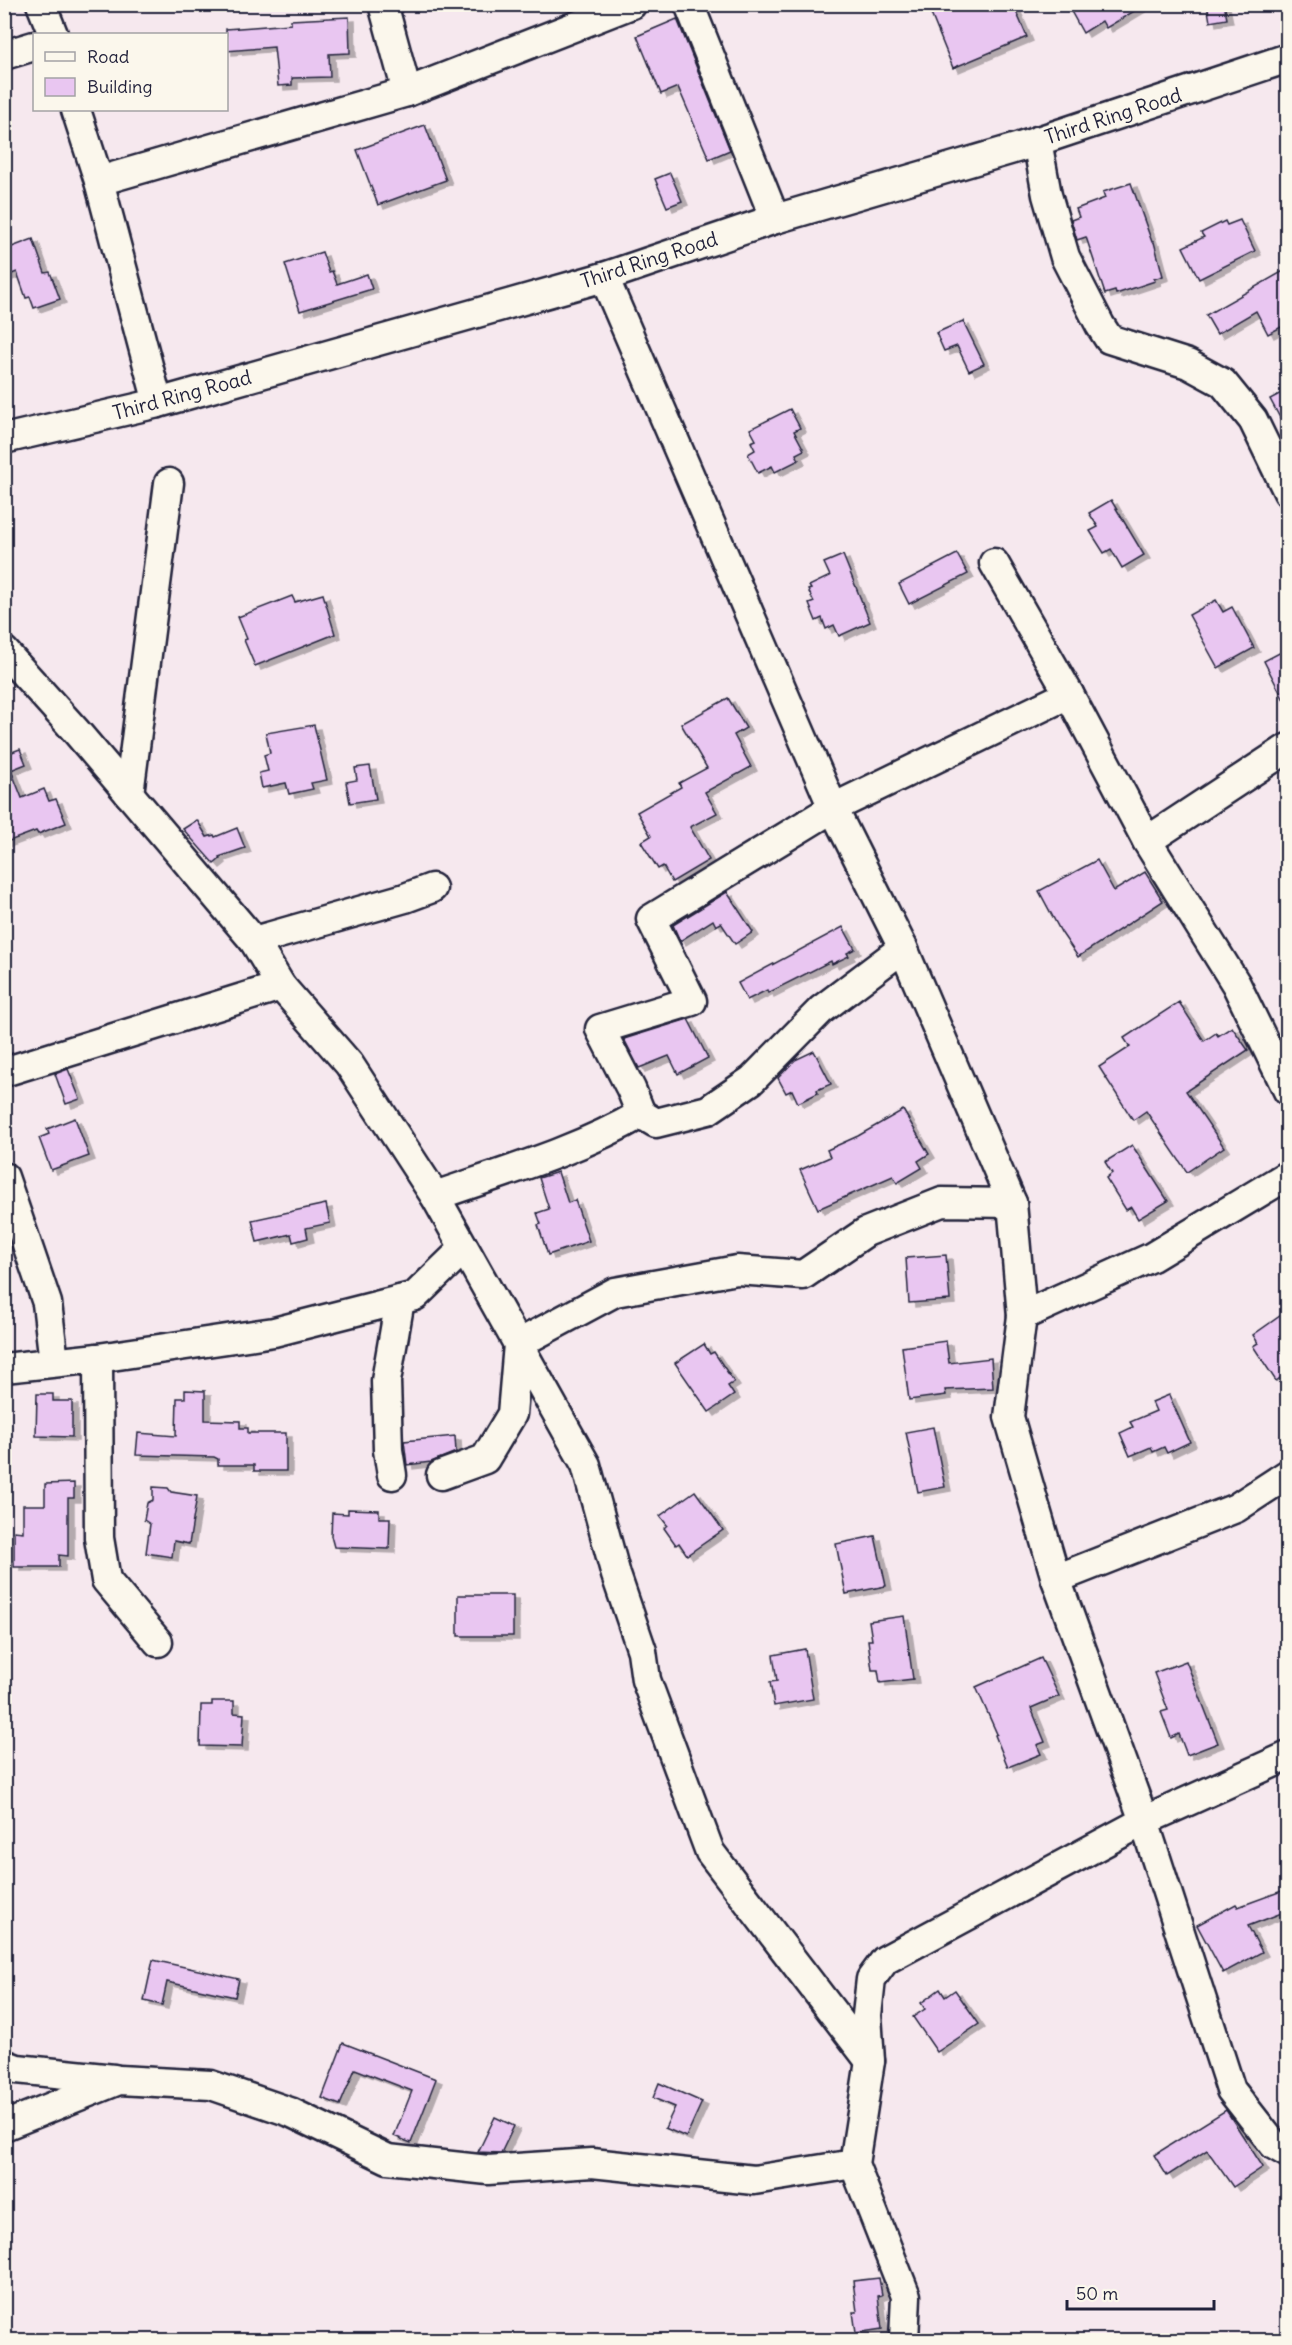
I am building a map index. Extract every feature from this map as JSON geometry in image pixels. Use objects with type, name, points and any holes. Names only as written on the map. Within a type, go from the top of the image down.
[{"type":"street","points":[[41,4],[52,33]]},
{"type":"street","points":[[383,4],[407,92]]},
{"type":"street","points":[[99,181],[407,92],[632,4]]},
{"type":"street","points":[[689,4],[775,219]]},
{"type":"street","points":[[4,55],[33,46]]},
{"type":"street","name":"Third Ring Road","points":[[4,439],[158,403],[604,277],[775,219],[1037,141],[1287,58]]},
{"type":"street","points":[[76,111],[99,181],[158,403]]},
{"type":"street","points":[[1037,141],[1047,195],[1065,257],[1109,339],[1188,364],[1223,383],[1253,420],[1287,492]]},
{"type":"street","points":[[604,277],[832,808],[903,948],[1012,1203],[1022,1316],[1009,1417],[1056,1579],[1144,1821],[1231,2090],[1274,2145],[1287,2152]]},
{"type":"street","points":[[129,794],[169,483]]},
{"type":"street","points":[[994,562],[1069,694],[1147,841],[1236,984],[1287,1091]]},
{"type":"street","points":[[4,651],[75,730],[254,941],[280,986],[349,1064],[435,1196],[586,1464],[616,1575],[642,1651],[646,1680],[710,1851],[870,2061]]},
{"type":"street","points":[[903,948],[821,1010],[752,1080],[708,1110],[656,1122],[641,1114],[631,1089],[600,1029],[692,1001],[651,920],[832,808],[1069,694]]},
{"type":"street","points":[[1147,841],[1287,748]]},
{"type":"street","points":[[254,941],[405,898],[432,888]]},
{"type":"street","points":[[4,1072],[280,986]]},
{"type":"street","points":[[435,1196],[553,1155],[622,1125],[641,1114]]},
{"type":"street","points":[[1022,1316],[1152,1257],[1287,1174]]},
{"type":"street","points":[[4,1177],[47,1303],[54,1362]]},
{"type":"street","points":[[518,1344],[615,1292],[737,1270],[803,1275],[866,1232],[942,1202],[1012,1203]]},
{"type":"street","points":[[4,1368],[98,1358],[274,1332],[415,1296],[454,1258],[466,1254]]},
{"type":"street","points":[[392,1475],[388,1450],[386,1381],[400,1300]]},
{"type":"street","points":[[441,1475],[485,1459],[512,1414],[518,1344]]},
{"type":"street","points":[[98,1358],[99,1538],[106,1580],[158,1642]]},
{"type":"street","points":[[1056,1579],[1236,1508],[1287,1474]]},
{"type":"street","points":[[903,2340],[906,2296],[854,2164],[870,2061],[867,2015],[872,1979],[885,1960],[1144,1821],[1287,1756]]},
{"type":"street","points":[[4,2064],[16,2069],[211,2085],[290,2112],[388,2159],[488,2170],[592,2163],[754,2180],[854,2164]]},
{"type":"street","points":[[4,2126],[119,2079]]},
{"type":"building","points":[[927,4],[1013,4],[1027,37],[953,68]]},
{"type":"building","points":[[1067,4],[1146,4],[1106,28],[1102,21],[1083,33]]},
{"type":"building","points":[[1207,4],[1224,4],[1227,19],[1210,22]]},
{"type":"building","points":[[349,17],[350,53],[329,54],[330,77],[292,78],[292,85],[278,86],[274,47],[228,51],[226,29],[291,24],[291,20]]},
{"type":"building","points":[[677,19],[730,150],[709,159],[678,87],[661,94],[637,36]]},
{"type":"building","points":[[425,125],[446,180],[378,205],[357,150]]},
{"type":"building","points":[[670,173],[682,201],[667,207],[655,179]]},
{"type":"building","points":[[1131,183],[1152,242],[1154,242],[1163,276],[1154,279],[1155,281],[1116,294],[1115,291],[1105,294],[1086,237],[1077,240],[1071,220],[1079,217],[1076,209],[1105,198],[1103,192]]},
{"type":"building","points":[[1240,220],[1255,251],[1199,279],[1183,247],[1204,237],[1201,233],[1225,221],[1227,225]]},
{"type":"building","points":[[33,239],[45,273],[50,272],[60,299],[34,308],[30,297],[26,298],[17,272],[4,277],[4,250]]},
{"type":"building","points":[[322,252],[329,272],[332,271],[337,284],[367,274],[372,289],[300,311],[285,264]]},
{"type":"building","points":[[1287,269],[1287,324],[1268,334],[1256,311],[1217,334],[1206,315]]},
{"type":"building","points":[[963,321],[984,364],[969,371],[957,346],[944,351],[936,333]]},
{"type":"building","points":[[1287,390],[1287,431],[1270,399]]},
{"type":"building","points":[[790,409],[800,428],[794,431],[804,450],[796,454],[799,460],[775,472],[772,466],[758,473],[748,454],[755,450],[751,442],[756,440],[750,429]]},
{"type":"building","points":[[1111,500],[1144,555],[1122,568],[1111,549],[1104,553],[1090,531],[1098,527],[1089,513]]},
{"type":"building","points":[[957,554],[968,574],[909,604],[899,584]]},
{"type":"building","points":[[843,555],[870,622],[839,636],[834,625],[826,629],[822,618],[816,621],[809,604],[814,602],[808,590],[811,589],[809,586],[830,576],[824,563]]},
{"type":"building","points":[[323,594],[335,634],[255,666],[244,640],[247,639],[238,617],[292,596],[295,602]]},
{"type":"building","points":[[1216,600],[1223,612],[1232,607],[1254,648],[1218,668],[1189,615]]},
{"type":"building","points":[[1287,649],[1287,706],[1264,661]]},
{"type":"building","points":[[728,698],[746,728],[734,735],[751,767],[705,792],[717,813],[690,827],[709,860],[672,882],[663,866],[658,869],[641,842],[651,836],[637,812],[681,787],[679,783],[707,768],[681,724]]},
{"type":"building","points":[[314,725],[327,780],[311,783],[313,789],[289,794],[286,783],[262,788],[259,773],[268,771],[264,755],[270,753],[266,733]]},
{"type":"building","points":[[20,749],[26,764],[11,770],[22,798],[44,789],[49,801],[56,799],[66,823],[38,834],[36,831],[4,843],[4,755]]},
{"type":"building","points":[[370,766],[376,799],[350,803],[346,782],[357,780],[355,768]]},
{"type":"building","points":[[197,820],[207,837],[214,835],[215,837],[237,828],[245,848],[219,857],[220,859],[214,864],[183,829]]},
{"type":"building","points":[[1097,860],[1114,891],[1145,872],[1163,901],[1078,957],[1061,932],[1039,891]]},
{"type":"building","points":[[727,892],[753,932],[735,944],[721,923],[716,926],[713,920],[680,941],[673,925]]},
{"type":"building","points":[[843,927],[855,949],[847,953],[849,956],[832,964],[831,961],[768,993],[767,990],[747,1000],[738,983]]},
{"type":"building","points":[[1179,1002],[1204,1041],[1232,1027],[1248,1050],[1186,1091],[1224,1147],[1187,1172],[1146,1111],[1133,1120],[1099,1067],[1130,1047],[1124,1038]]},
{"type":"building","points":[[688,1019],[708,1058],[678,1074],[669,1056],[639,1068],[624,1039]]},
{"type":"building","points":[[814,1051],[831,1084],[798,1103],[792,1090],[786,1093],[778,1078],[795,1060]]},
{"type":"building","points":[[68,1069],[80,1099],[66,1104],[55,1074]]},
{"type":"building","points":[[903,1110],[929,1154],[918,1161],[922,1168],[897,1183],[893,1176],[818,1209],[800,1170],[830,1157],[827,1150],[858,1136]]},
{"type":"building","points":[[75,1118],[89,1156],[51,1170],[39,1138],[49,1134],[47,1129]]},
{"type":"building","points":[[1132,1145],[1168,1201],[1138,1219],[1131,1207],[1126,1210],[1106,1178],[1112,1173],[1105,1162]]},
{"type":"building","points":[[558,1172],[568,1203],[575,1200],[589,1241],[548,1255],[538,1225],[541,1224],[537,1213],[549,1209],[539,1178]]},
{"type":"building","points":[[326,1204],[330,1223],[306,1228],[308,1238],[293,1242],[291,1234],[257,1242],[252,1220]]},
{"type":"building","points":[[946,1255],[950,1300],[909,1303],[906,1258]]},
{"type":"building","points":[[1287,1311],[1287,1373],[1276,1381],[1253,1346],[1258,1343],[1253,1335]]},
{"type":"building","points":[[946,1341],[949,1363],[991,1358],[993,1388],[945,1390],[946,1395],[909,1400],[902,1347]]},
{"type":"building","points":[[704,1344],[710,1354],[714,1352],[734,1382],[728,1386],[734,1395],[709,1412],[675,1363]]},
{"type":"building","points":[[185,1390],[205,1391],[205,1420],[240,1421],[240,1428],[248,1428],[248,1433],[286,1433],[286,1471],[254,1471],[254,1465],[218,1465],[218,1459],[214,1457],[136,1455],[138,1433],[176,1436],[177,1398],[185,1398]]},
{"type":"building","points":[[37,1394],[53,1394],[53,1401],[72,1401],[72,1437],[36,1436]]},
{"type":"building","points":[[1169,1395],[1190,1442],[1167,1453],[1164,1447],[1153,1452],[1151,1447],[1130,1456],[1120,1433],[1133,1427],[1130,1422],[1156,1411],[1152,1402]]},
{"type":"building","points":[[933,1427],[945,1487],[918,1492],[906,1432]]},
{"type":"building","points":[[455,1436],[456,1452],[431,1462],[407,1465],[404,1441]]},
{"type":"building","points":[[74,1483],[74,1498],[68,1498],[68,1556],[59,1555],[59,1567],[14,1567],[14,1531],[23,1532],[23,1505],[45,1505],[45,1484]]},
{"type":"building","points":[[153,1487],[168,1488],[171,1492],[197,1496],[189,1544],[174,1541],[172,1557],[146,1553],[150,1524],[144,1520],[147,1503],[153,1500]]},
{"type":"building","points":[[695,1491],[723,1530],[687,1555],[679,1543],[676,1545],[664,1528],[667,1525],[660,1516]]},
{"type":"building","points":[[348,1509],[379,1510],[379,1518],[390,1518],[389,1549],[334,1547],[331,1536],[332,1513],[348,1514]]},
{"type":"building","points":[[875,1536],[886,1586],[846,1594],[836,1544]]},
{"type":"building","points":[[458,1595],[513,1595],[513,1636],[458,1636]]},
{"type":"building","points":[[904,1616],[913,1679],[880,1683],[878,1670],[872,1670],[868,1640],[872,1640],[869,1621]]},
{"type":"building","points":[[805,1649],[813,1699],[774,1706],[770,1682],[777,1681],[773,1655]]},
{"type":"building","points":[[1041,1658],[1059,1696],[1031,1708],[1045,1742],[1037,1745],[1041,1754],[1008,1767],[995,1735],[997,1734],[976,1687]]},
{"type":"building","points":[[1186,1661],[1218,1743],[1187,1755],[1179,1734],[1171,1738],[1161,1712],[1168,1710],[1154,1673]]},
{"type":"building","points":[[212,1701],[234,1701],[234,1713],[244,1714],[242,1747],[200,1746],[201,1705],[212,1705]]},
{"type":"building","points":[[1287,1889],[1287,1911],[1248,1926],[1262,1952],[1223,1973],[1197,1925],[1236,1904],[1238,1907]]},
{"type":"building","points":[[153,1960],[239,1979],[235,1997],[167,1982],[162,2005],[144,2001]]},
{"type":"building","points":[[940,1989],[945,1997],[955,1990],[979,2024],[937,2052],[913,2017],[925,2009],[921,2003]]},
{"type":"building","points":[[343,2043],[436,2079],[411,2143],[394,2136],[412,2091],[355,2069],[340,2105],[322,2098]]},
{"type":"building","points":[[659,2083],[702,2102],[686,2137],[665,2128],[675,2107],[653,2098]]},
{"type":"building","points":[[1226,2110],[1263,2167],[1233,2187],[1207,2150],[1167,2176],[1154,2155]]},
{"type":"building","points":[[495,2117],[514,2126],[501,2153],[478,2152]]},
{"type":"building","points":[[879,2278],[882,2295],[878,2296],[882,2329],[856,2333],[853,2312],[857,2312],[853,2281]]}]
